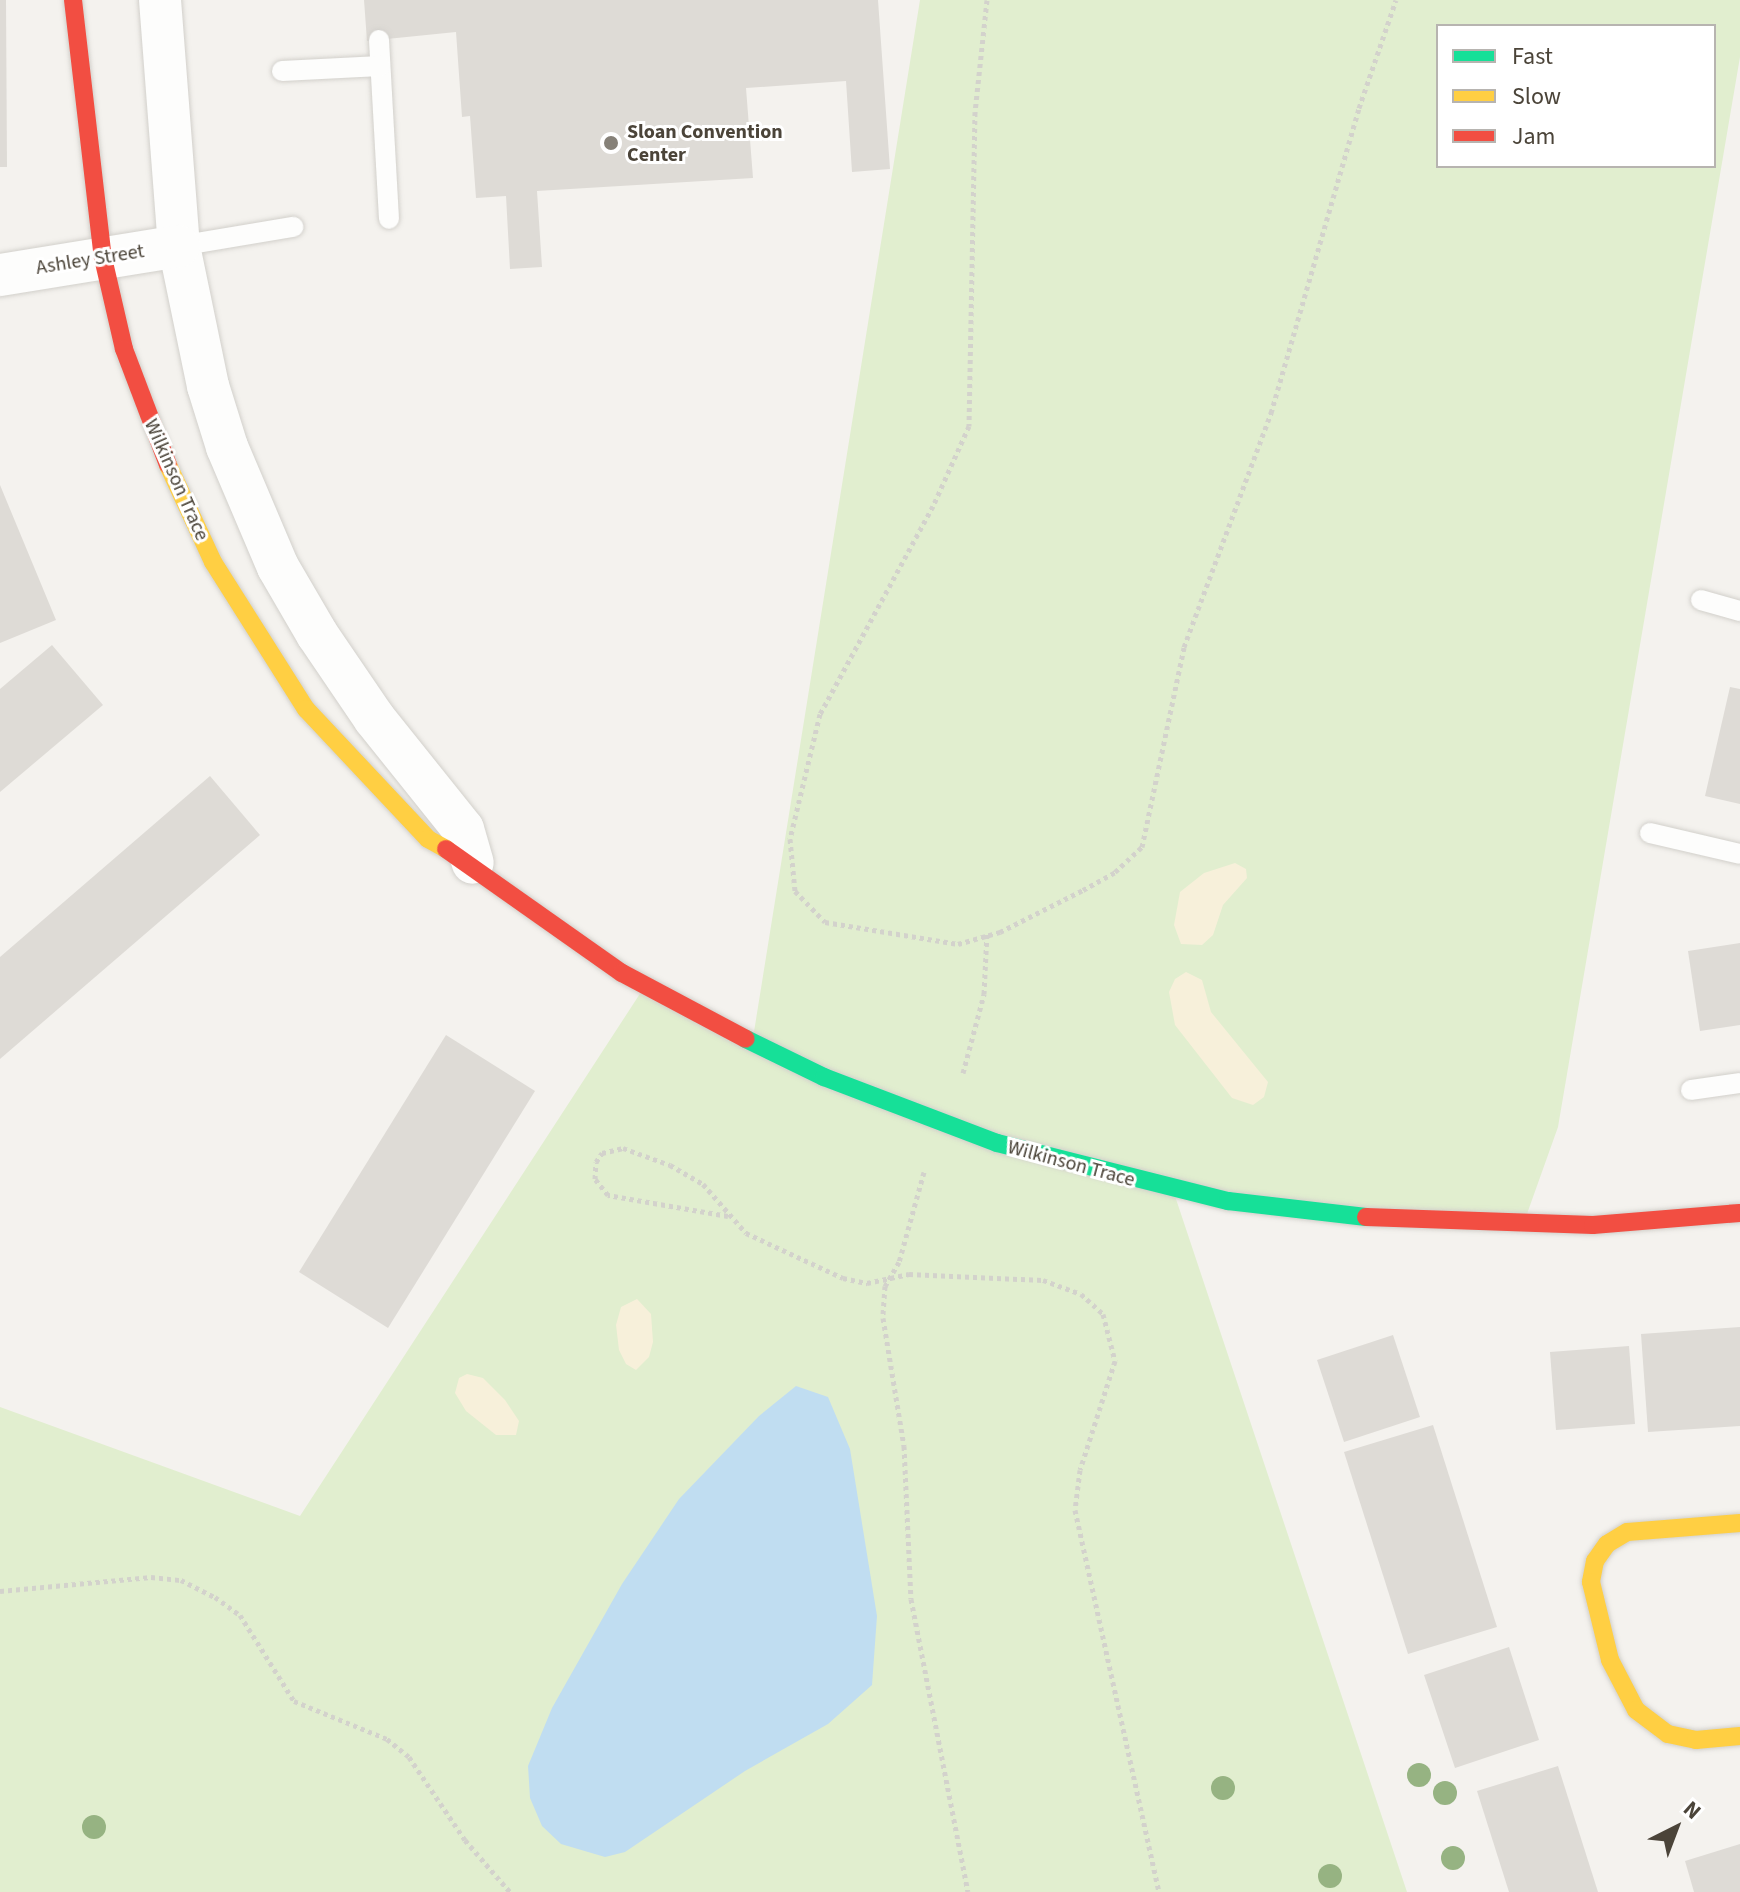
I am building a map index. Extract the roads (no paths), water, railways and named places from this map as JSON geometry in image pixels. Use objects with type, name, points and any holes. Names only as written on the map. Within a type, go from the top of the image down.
[{"type":"street","name":"Wilkinson Trace","points":[[73,0],[103,258],[124,349],[149,421],[185,506],[253,628],[306,709],[368,781],[428,839],[473,863],[622,973],[753,1044],[913,1113],[1100,1173],[1228,1201],[1409,1222],[1593,1225],[1740,1213]]},
{"type":"street","points":[[160,0],[179,246],[208,386],[227,447],[278,567],[341,673],[463,829],[473,863]]},
{"type":"street","name":"Ashley Street","points":[[0,275],[179,246]]},
{"type":"street","points":[[1740,1523],[1627,1532],[1601,1552],[1591,1582],[1610,1660],[1636,1710],[1656,1728],[1682,1737],[1740,1736]]},
{"type":"lane","points":[[379,40],[389,219]]},
{"type":"lane","points":[[282,71],[380,66]]},
{"type":"lane","points":[[179,246],[293,227]]},
{"type":"lane","points":[[1701,600],[1740,611]]},
{"type":"lane","points":[[1650,833],[1740,854]]},
{"type":"lane","points":[[1691,1090],[1740,1083]]},
{"type":"water","points":[[796,1386],[828,1397],[850,1449],[877,1616],[872,1685],[828,1724],[745,1771],[625,1852],[605,1857],[561,1844],[542,1826],[530,1798],[528,1766],[552,1708],[622,1584],[679,1499],[759,1416]]},
{"type":"place","name":"Sloan Convention Center","points":[[611,143]]}]
